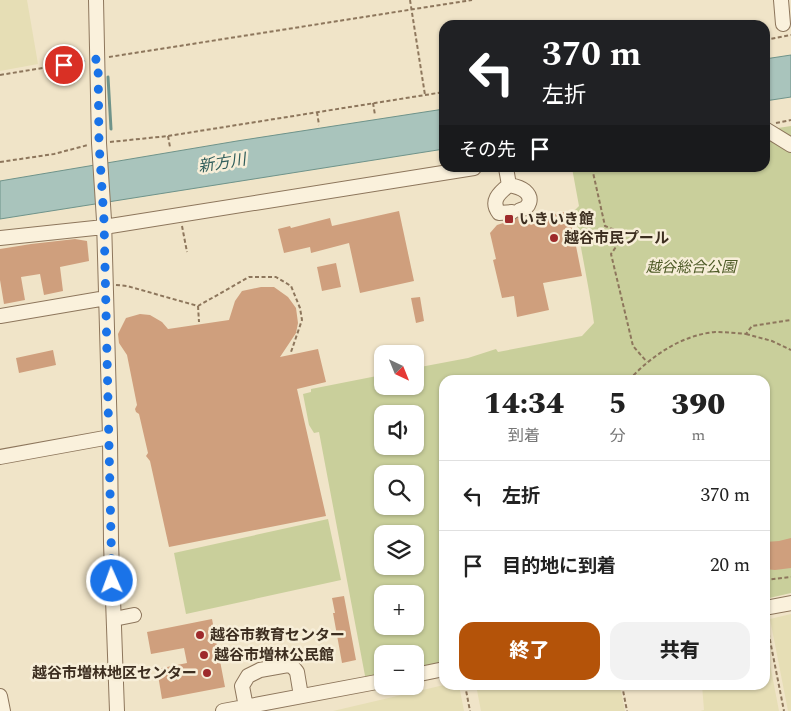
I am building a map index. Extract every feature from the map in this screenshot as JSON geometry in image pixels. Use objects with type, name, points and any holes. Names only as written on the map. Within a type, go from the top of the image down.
[{"type":"street","points":[[96,0],[117,711]]},
{"type":"street","points":[[780,0],[787,30]]},
{"type":"street","points":[[770,132],[791,145]]},
{"type":"street","points":[[0,238],[180,214],[448,172]]},
{"type":"street","points":[[507,172],[509,185]]},
{"type":"street","points":[[509,185],[526,192],[529,203],[527,207],[516,211],[499,213],[495,203],[496,196],[509,185]]},
{"type":"street","points":[[0,316],[106,292]]},
{"type":"street","points":[[0,457],[110,437]]},
{"type":"street","points":[[770,612],[791,603]]},
{"type":"street","points":[[114,619],[134,615]]},
{"type":"street","points":[[246,707],[242,686],[251,672],[260,670],[288,665],[293,667],[297,672],[301,696]]},
{"type":"street","points":[[424,673],[439,670]]},
{"type":"street","points":[[223,711],[301,696],[321,688],[374,682]]},
{"type":"street","points":[[0,696],[3,711]]},
{"type":"path","points":[[410,0],[425,95]]},
{"type":"path","points":[[0,76],[472,0]]},
{"type":"path","points":[[770,38],[787,30]]},
{"type":"path","points":[[0,162],[54,154],[99,143],[168,136],[439,93]]},
{"type":"path","points":[[373,103],[375,115]]},
{"type":"path","points":[[317,112],[319,125]]},
{"type":"path","points":[[168,136],[170,147]]},
{"type":"path","points":[[593,172],[605,226],[625,234],[611,254],[633,346],[647,362]]},
{"type":"path","points":[[180,214],[187,252]]},
{"type":"path","points":[[106,292],[118,284],[198,306],[249,277],[276,277],[291,286],[300,308],[302,320],[291,352]]},
{"type":"path","points":[[198,306],[199,322]]},
{"type":"path","points":[[746,334],[752,326],[791,320]]},
{"type":"path","points":[[634,375],[647,362],[665,349],[714,332],[746,334],[772,341],[791,350]]},
{"type":"path","points":[[770,579],[791,577]]},
{"type":"path","points":[[770,636],[784,711]]},
{"type":"path","points":[[466,690],[470,711]]},
{"type":"path","points":[[623,690],[627,711]]},
{"type":"shaded area","points":[[0,0],[27,0],[38,64],[0,71]]},
{"type":"shaded area","points":[[791,614],[791,711],[788,711],[770,619]]},
{"type":"shaded area","points":[[770,664],[779,711],[700,711],[704,710],[702,690],[770,690]]},
{"type":"shaded area","points":[[439,686],[439,690],[460,690],[464,711],[333,711],[401,695],[424,695],[424,690]]},
{"type":"shaded area","points":[[477,690],[621,690],[625,711],[481,711]]},
{"type":"green space","name":"越谷総合公園","points":[[791,126],[791,593],[770,598],[770,375],[439,375],[439,666],[424,669],[424,645],[374,645],[374,680],[366,681],[319,432],[314,433],[309,425],[303,394],[311,392],[311,389],[374,377],[374,395],[424,395],[424,366],[468,358],[496,349],[498,352],[582,336],[594,323],[575,210],[579,206],[573,172],[770,172],[770,129]]},
{"type":"green space","points":[[328,519],[341,580],[186,614],[174,553]]},
{"type":"water","points":[[791,55],[791,97],[770,100],[770,58]]},
{"type":"water","name":"新方川","points":[[439,110],[439,150],[0,219],[0,181],[237,141]]},
{"type":"building","points":[[399,211],[414,281],[360,293],[349,243],[311,253],[310,247],[284,253],[278,229],[290,226],[291,228],[330,218],[332,226]]},
{"type":"building","points":[[569,211],[582,276],[543,283],[549,310],[517,317],[514,296],[502,298],[493,260],[496,259],[490,233],[497,225],[518,218],[521,218],[521,221]]},
{"type":"building","points":[[75,239],[87,241],[89,261],[60,267],[63,291],[44,295],[40,274],[21,277],[25,300],[4,304],[0,280],[0,249]]},
{"type":"building","points":[[336,263],[341,287],[322,291],[317,267]]},
{"type":"building","points":[[261,287],[274,287],[288,297],[296,308],[298,323],[296,333],[280,357],[318,349],[326,382],[297,389],[326,516],[169,547],[150,461],[146,456],[148,453],[139,414],[135,409],[137,405],[127,355],[119,343],[118,334],[126,318],[140,314],[150,315],[162,322],[168,329],[229,320],[235,301],[242,291]]},
{"type":"building","points":[[420,297],[424,321],[416,323],[411,298]]},
{"type":"building","points":[[53,350],[56,365],[19,373],[16,358]]},
{"type":"building","points":[[791,538],[791,568],[770,570],[770,542]]},
{"type":"building","points":[[344,596],[356,660],[342,663],[332,598]]},
{"type":"building","points":[[212,619],[225,687],[162,699],[157,669],[187,663],[184,648],[151,654],[147,632]]},
{"type":"waterway","points":[[108,77],[111,129]]},
{"type":"place","name":"いきいき館","points":[[509,219]]},
{"type":"place","name":"越谷市民プール","points":[[554,238]]},
{"type":"place","name":"越谷市教育センター","points":[[200,635]]},
{"type":"place","name":"越谷市増林公民館","points":[[204,655]]},
{"type":"place","name":"越谷市増林地区センター","points":[[207,673]]},
{"type":"route","points":[[64,65],[98,59],[99,143],[104,220],[110,437],[112,581]]}]
